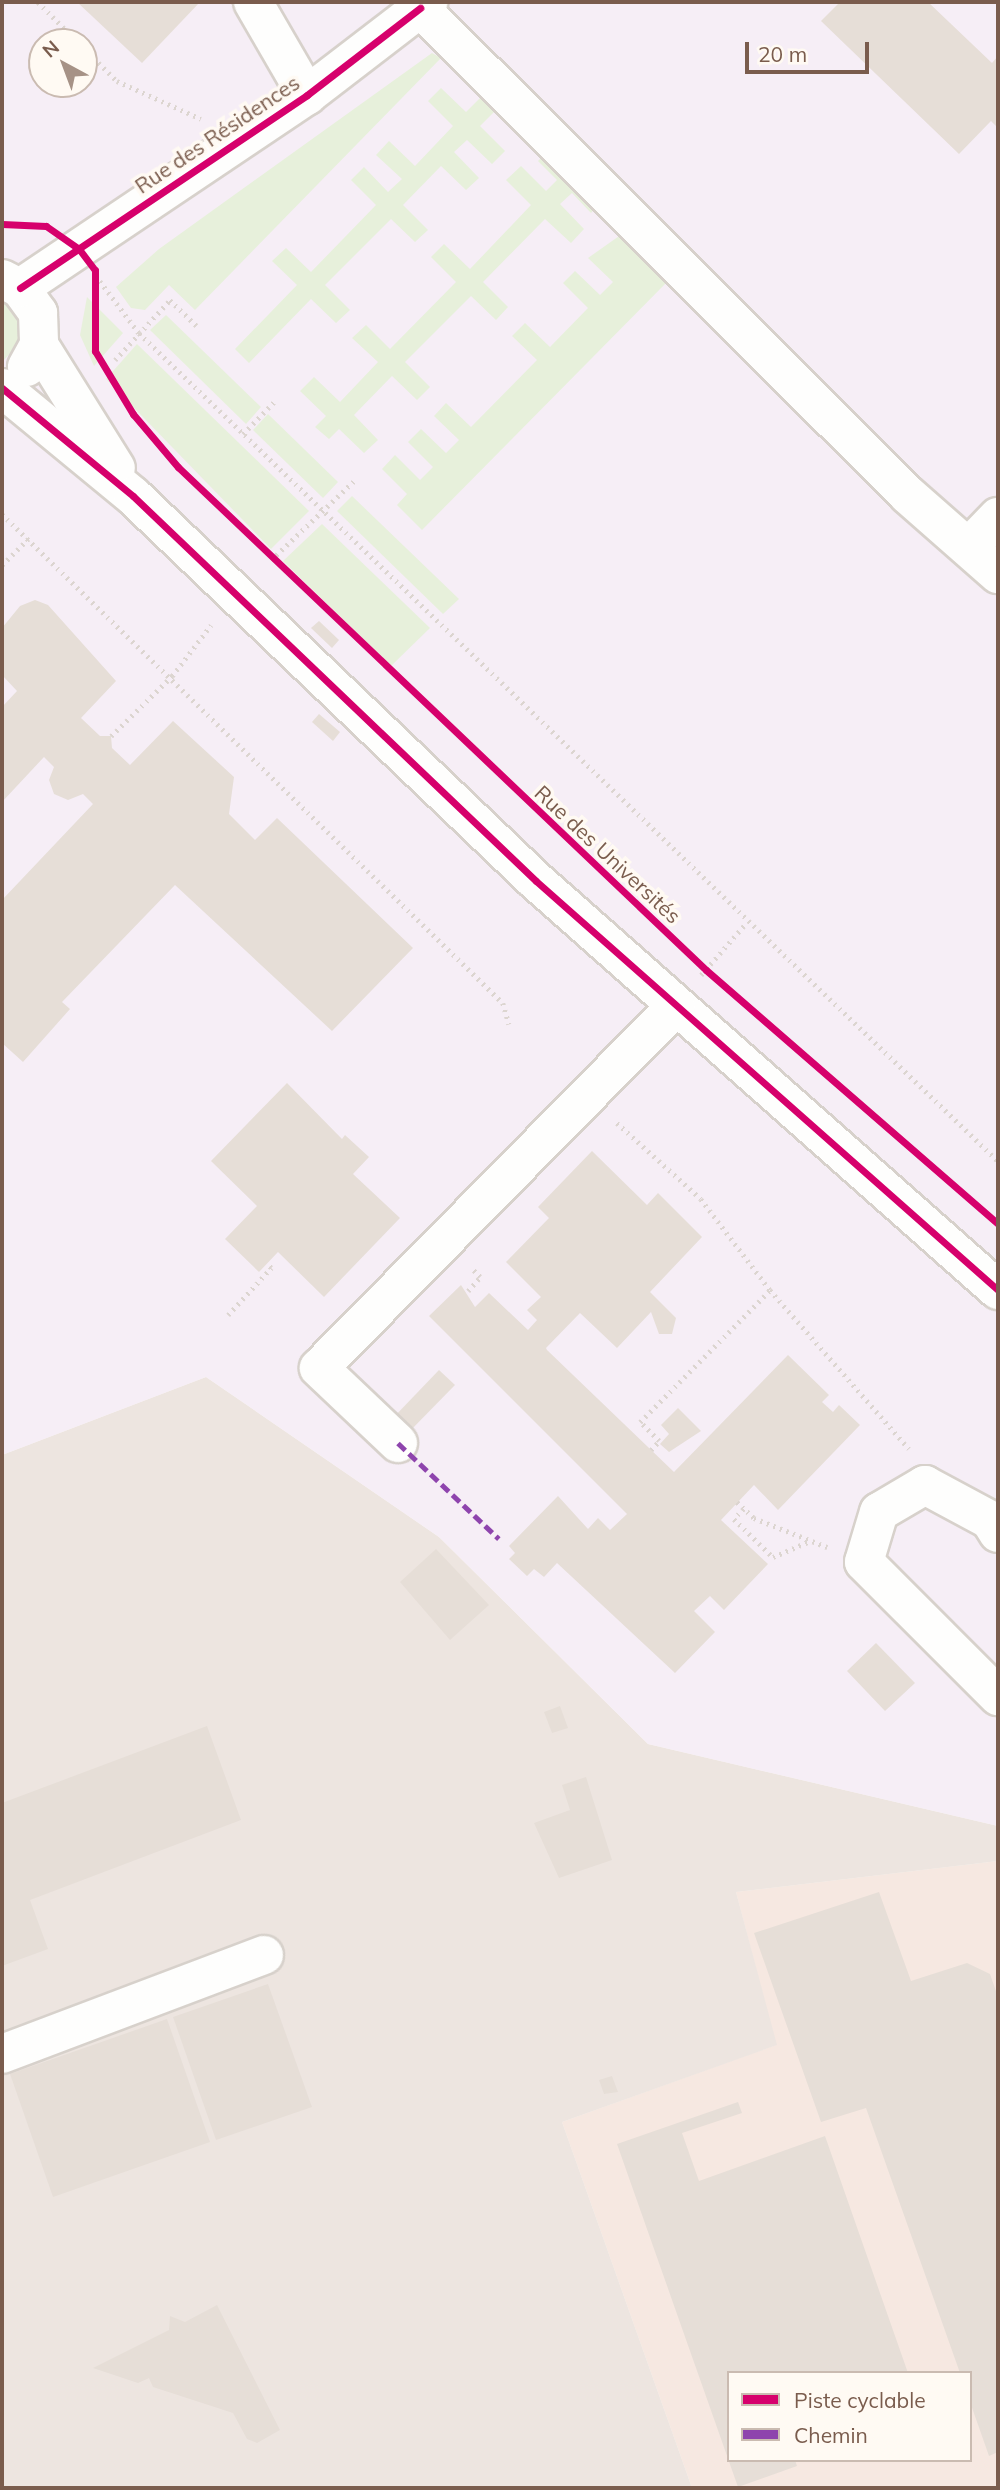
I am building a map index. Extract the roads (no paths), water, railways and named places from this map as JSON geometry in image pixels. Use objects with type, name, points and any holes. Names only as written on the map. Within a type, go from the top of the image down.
[{"type":"street","points":[[253,2],[307,94]]},
{"type":"street","points":[[424,5],[908,495],[998,574]]},
{"type":"street","name":"Rue des Résidences","points":[[11,284],[79,249],[307,94],[424,5]]},
{"type":"street","points":[[11,284],[38,313],[39,345],[134,496]]},
{"type":"street","points":[[2,382],[24,371],[39,345]]},
{"type":"street","points":[[2,388],[134,496],[536,881],[998,1290]]},
{"type":"street","points":[[969,547],[998,517]]},
{"type":"street","points":[[398,1443],[319,1368],[676,1006]]},
{"type":"street","points":[[998,1533],[990,1520],[925,1485],[879,1512],[864,1562],[998,1696]]},
{"type":"street","points":[[2,2054],[264,1955]]}]
